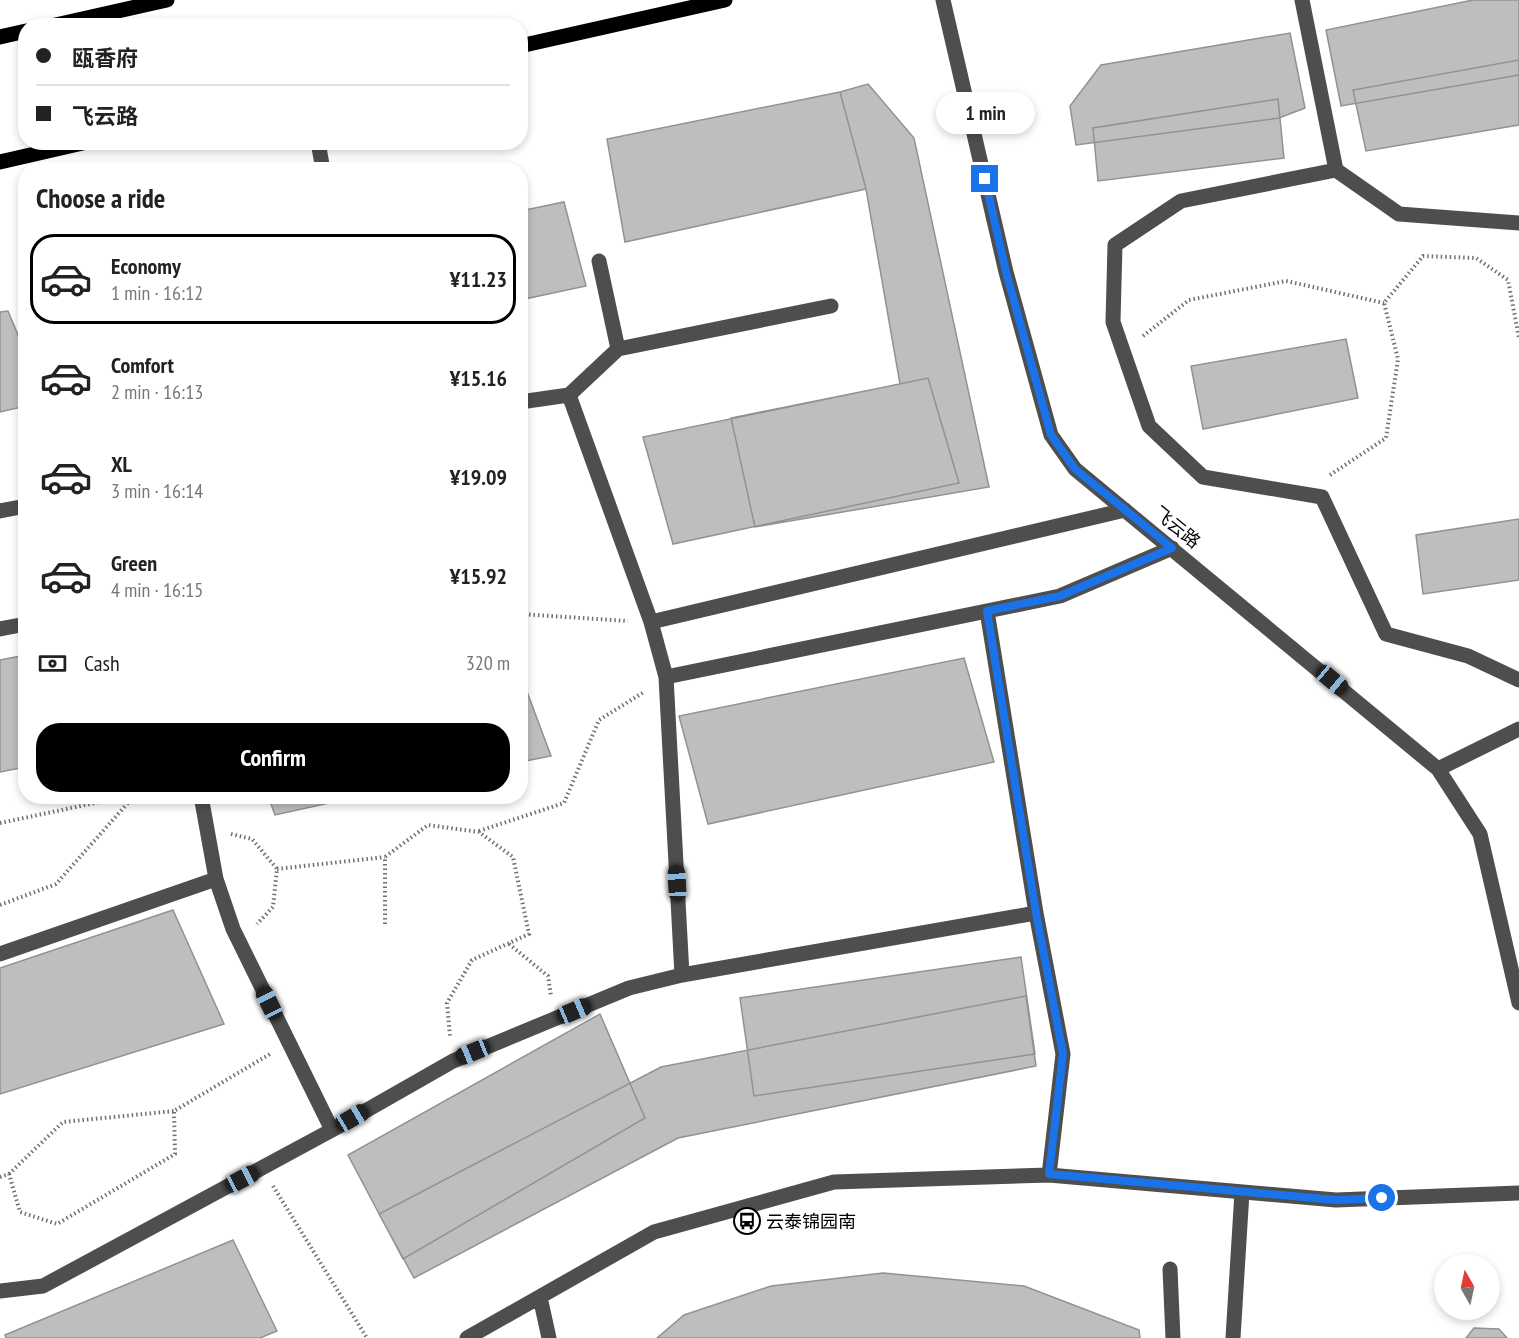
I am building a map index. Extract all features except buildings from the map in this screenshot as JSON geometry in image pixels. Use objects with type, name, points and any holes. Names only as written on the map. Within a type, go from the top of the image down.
[{"type":"main road","points":[[87,18],[167,0]]},
{"type":"main road","points":[[528,44],[724,0]]},
{"type":"main road","points":[[0,37],[18,33]]},
{"type":"main road","points":[[0,162],[52,150]]},
{"type":"street","name":"飞云路","points":[[943,0],[1006,272],[1051,435],[1075,469],[1438,768],[1480,834],[1519,1003]]},
{"type":"street","points":[[1302,0],[1336,170],[1399,214],[1519,223]]},
{"type":"street","points":[[1336,170],[1181,201],[1115,245],[1113,322],[1149,426],[1203,477],[1322,497],[1386,634],[1468,656],[1519,680]]},
{"type":"street","points":[[599,261],[618,349]]},
{"type":"street","points":[[528,401],[569,395],[618,349],[831,306]]},
{"type":"street","points":[[569,395],[651,622],[666,677],[682,975]]},
{"type":"street","points":[[0,511],[18,508]]},
{"type":"street","points":[[651,622],[1125,510]]},
{"type":"street","points":[[666,677],[1060,596],[1172,548]]},
{"type":"street","points":[[987,611],[1036,913],[1063,1054],[1049,1174]]},
{"type":"street","points":[[0,629],[18,626]]},
{"type":"street","points":[[1438,768],[1519,729]]},
{"type":"street","points":[[202,804],[216,879],[233,929],[332,1130]]},
{"type":"street","points":[[0,954],[216,879]]},
{"type":"street","points":[[0,1291],[43,1286],[332,1130],[453,1061],[629,988],[682,975],[1036,913]]},
{"type":"street","points":[[467,1338],[654,1232],[834,1182],[1049,1174],[1336,1200],[1519,1193]]},
{"type":"street","points":[[1233,1338],[1242,1192]]},
{"type":"street","points":[[1170,1269],[1173,1338]]},
{"type":"street","points":[[540,1297],[549,1338]]},
{"type":"path","points":[[1384,303],[1422,256],[1476,258],[1508,280],[1519,338]]},
{"type":"path","points":[[1124,352],[1189,300],[1286,281],[1384,303]]},
{"type":"path","points":[[1302,494],[1386,438],[1398,359],[1384,303]]},
{"type":"path","points":[[528,614],[651,622]]},
{"type":"path","points":[[277,870],[385,857],[428,825],[479,832],[564,804],[599,720],[666,677]]},
{"type":"path","points":[[0,823],[90,804]]},
{"type":"path","points":[[0,905],[56,884],[127,804]]},
{"type":"path","points":[[207,828],[252,839],[277,870],[273,907],[240,942]]},
{"type":"path","points":[[453,1061],[447,1003],[472,960],[529,934],[513,857],[479,832]]},
{"type":"path","points":[[385,857],[386,924]]},
{"type":"path","points":[[509,944],[548,976],[555,1019]]},
{"type":"path","points":[[0,1177],[9,1174],[63,1122],[174,1111],[289,1043]]},
{"type":"path","points":[[9,1174],[20,1212],[57,1224],[175,1154],[174,1111]]},
{"type":"path","points":[[262,1168],[367,1338]]},
{"type":"place","name":"云泰锦园南","points":[[747,1221]]},
{"type":"route","points":[[985,179],[1006,272],[1051,435],[1075,469],[1172,548],[1060,596],[987,611],[1036,913],[1063,1054],[1049,1174],[1336,1200],[1382,1198]]}]
